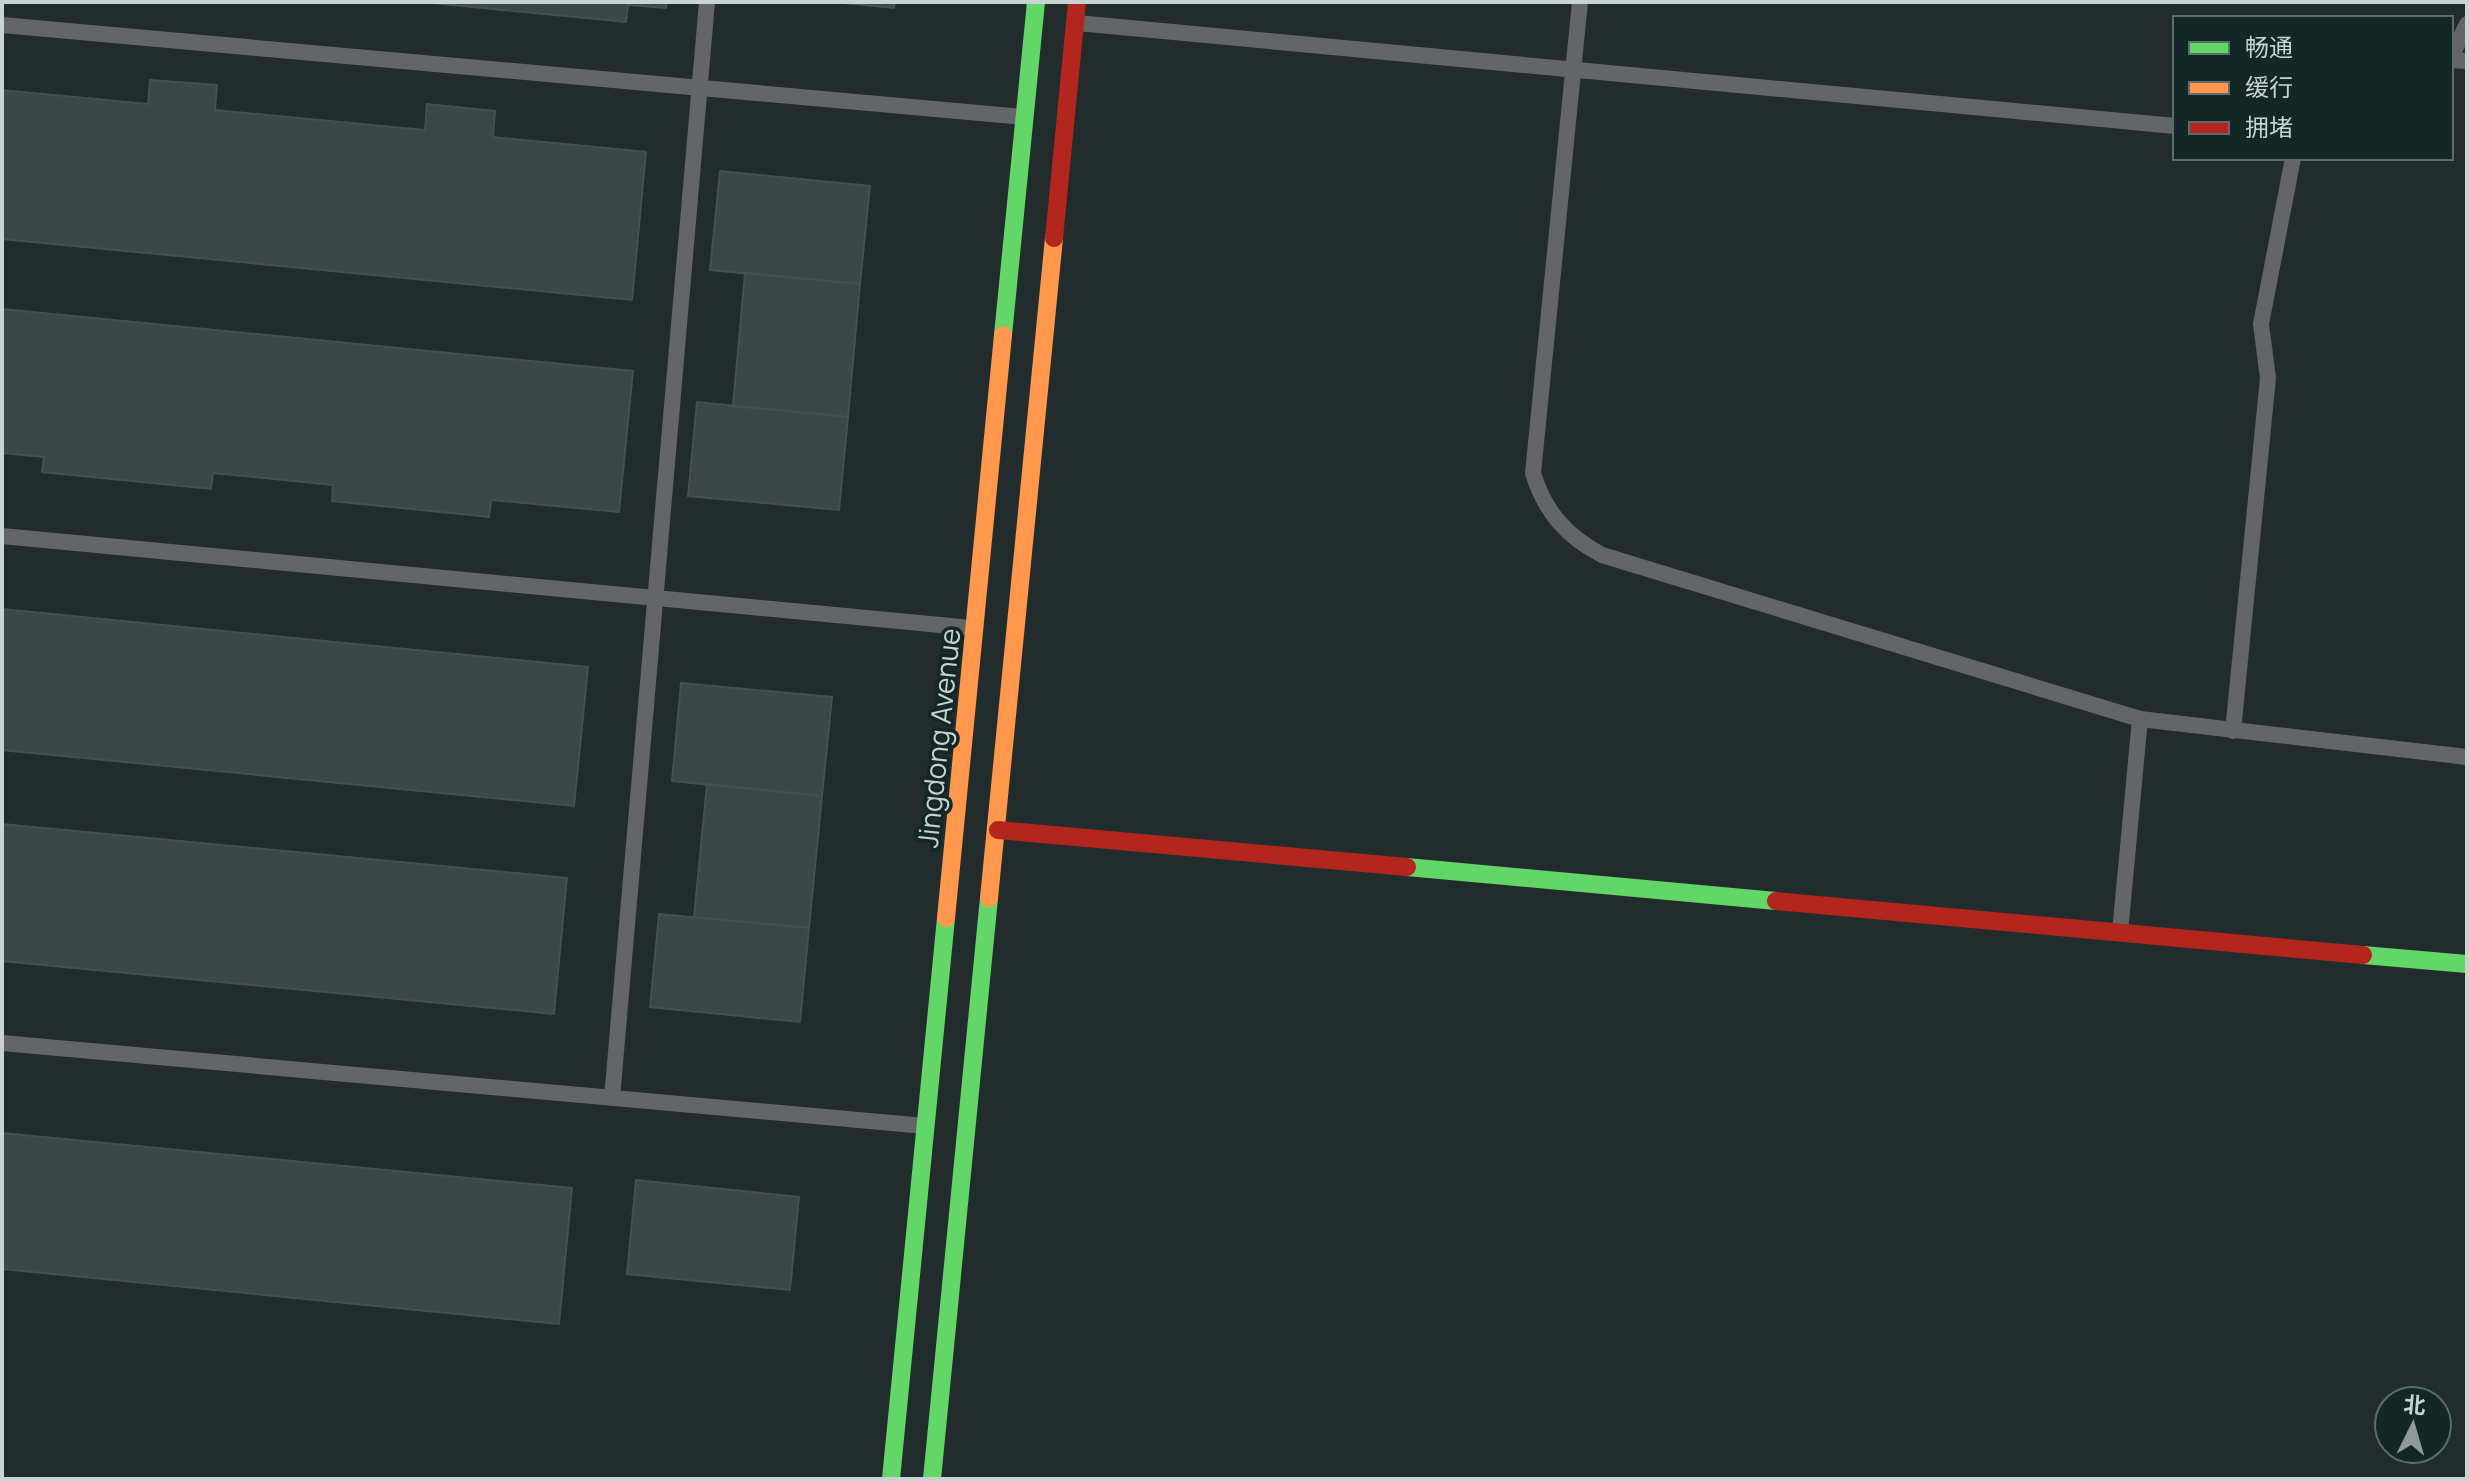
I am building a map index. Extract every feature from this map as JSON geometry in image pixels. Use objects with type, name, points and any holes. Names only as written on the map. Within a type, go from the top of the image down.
[{"type":"main road","name":"Jingdong Avenue","points":[[891,1479],[977,628],[1036,2]]},
{"type":"main road","points":[[932,1479],[1077,2]]},
{"type":"main road","points":[[998,830],[2467,964]]},
{"type":"lane","points":[[612,1098],[707,2]]},
{"type":"lane","points":[[1580,2],[1533,473],[1552,515],[1567,533],[1602,555],[2140,719],[2467,757]]},
{"type":"lane","points":[[1075,23],[2173,126]]},
{"type":"lane","points":[[2453,54],[2467,24]]},
{"type":"lane","points":[[2,25],[1025,117]]},
{"type":"lane","points":[[2233,731],[2268,378],[2261,324],[2293,160]]},
{"type":"lane","points":[[2,536],[977,628]]},
{"type":"lane","points":[[2120,932],[2140,719]]},
{"type":"lane","points":[[2,1043],[926,1126]]},
{"type":"building","points":[[422,2],[667,2],[666,8],[628,5],[626,22]]},
{"type":"building","points":[[833,2],[895,2],[894,8]]},
{"type":"building","points":[[150,80],[217,85],[215,110],[425,130],[427,104],[495,111],[493,137],[646,152],[632,300],[2,239],[2,90],[148,104]]},
{"type":"building","points":[[720,171],[870,186],[860,284],[710,270]]},
{"type":"building","points":[[745,273],[860,284],[848,417],[733,406]]},
{"type":"building","points":[[2,309],[633,371],[619,512],[491,500],[489,517],[332,501],[333,485],[213,473],[211,489],[42,472],[44,457],[2,453]]},
{"type":"building","points":[[697,402],[848,417],[839,510],[688,496]]},
{"type":"building","points":[[2,609],[588,667],[574,806],[2,750]]},
{"type":"building","points":[[681,683],[832,697],[822,796],[672,781]]},
{"type":"building","points":[[707,784],[822,796],[809,928],[694,917]]},
{"type":"building","points":[[2,824],[567,878],[554,1014],[2,961]]},
{"type":"building","points":[[659,914],[809,928],[800,1022],[650,1007]]},
{"type":"building","points":[[2,1133],[572,1188],[559,1324],[2,1269]]},
{"type":"building","points":[[636,1180],[799,1197],[790,1290],[627,1274]]},
{"type":"traffic: fast","points":[[1003,335],[1036,2]]},
{"type":"traffic: fast","points":[[1407,867],[1776,901]]},
{"type":"traffic: fast","points":[[932,1479],[989,898]]},
{"type":"traffic: fast","points":[[891,1479],[946,918]]},
{"type":"traffic: fast","points":[[2363,955],[2467,964]]},
{"type":"traffic: slow","points":[[989,898],[1054,238]]},
{"type":"traffic: slow","points":[[946,918],[1003,335]]},
{"type":"traffic: jam","points":[[1054,238],[1077,2]]},
{"type":"traffic: jam","points":[[998,830],[1407,867]]},
{"type":"traffic: jam","points":[[1776,901],[2363,955]]}]
